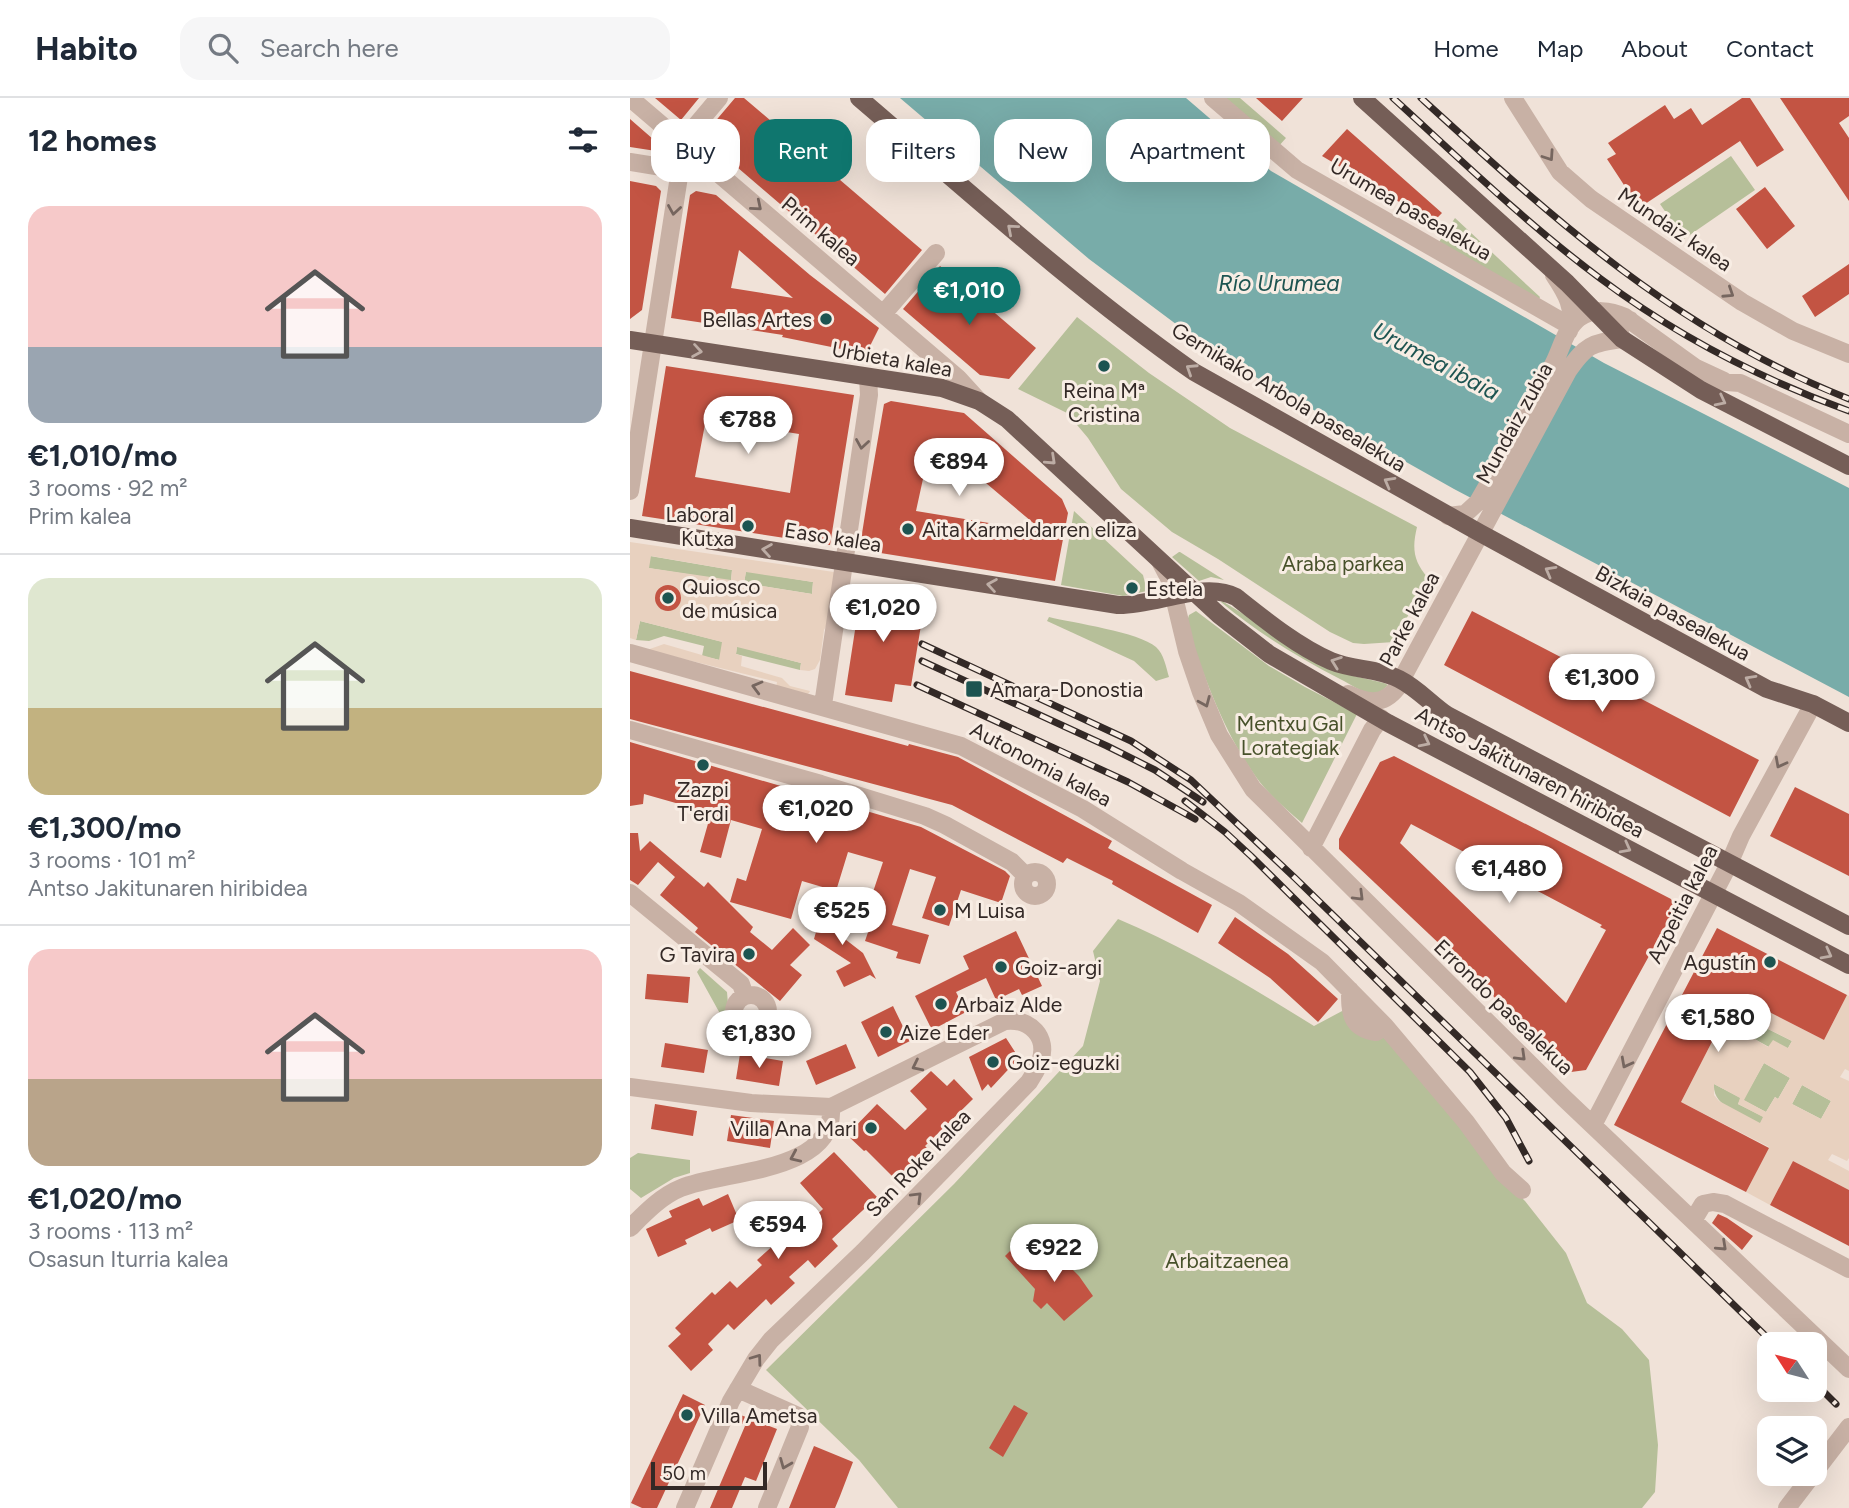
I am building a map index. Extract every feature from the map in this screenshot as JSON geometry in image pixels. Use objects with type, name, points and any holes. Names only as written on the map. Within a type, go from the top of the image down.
[{"type":"main road","name":"Gernikako Arbola pasealekua","points":[[859,98],[1072,280],[1151,342],[1228,392],[1480,534]]},
{"type":"main road","points":[[1362,98],[1550,269],[1622,339],[1682,379],[1849,466]]},
{"type":"main road","name":"Urbieta kalea","points":[[630,340],[942,388],[979,401],[1007,419],[1160,562]]},
{"type":"main road","name":"Easo kalea","points":[[630,528],[1118,605],[1141,604],[1175,597],[1199,597]]},
{"type":"main road","name":"Bizkaia pasealekua","points":[[1480,534],[1767,689],[1813,704],[1849,723]]},
{"type":"main road","name":"Antso Jakitunaren hiribidea","points":[[1160,562],[1269,654],[1322,686],[1849,965]]},
{"type":"main road","name":"Antso Jakitunaren hiribidea","points":[[1199,597],[1222,591],[1236,597],[1306,648],[1333,662],[1385,674],[1402,681],[1447,715],[1849,926]]},
{"type":"street","name":"Prim kalea","points":[[630,98],[655,119]]},
{"type":"street","points":[[701,119],[719,98]]},
{"type":"street","name":"Urumea pasealekua","points":[[1213,98],[1297,170],[1565,331]]},
{"type":"street","name":"Mundaiz kalea","points":[[1513,98],[1560,172],[1591,199],[1696,271],[1793,331],[1849,354]]},
{"type":"street","points":[[630,162],[651,165]]},
{"type":"street","points":[[630,491],[678,182]]},
{"type":"street","name":"Prim kalea","points":[[729,182],[958,378],[979,401]]},
{"type":"street","points":[[883,314],[936,253]]},
{"type":"street","points":[[1550,269],[1570,304],[1572,318],[1565,331]]},
{"type":"street","points":[[1565,331],[1580,318],[1594,312],[1614,312],[1630,320],[1696,368],[1724,381]]},
{"type":"street","points":[[1622,339],[1618,327],[1623,321],[1630,320]]},
{"type":"street","name":"Mundaiz zubia","points":[[1480,534],[1485,506],[1555,363],[1565,331]]},
{"type":"street","name":"Mundaiz zubia","points":[[1448,516],[1465,514],[1485,506],[1568,371],[1590,346],[1622,339]]},
{"type":"street","points":[[823,705],[869,395],[868,377]]},
{"type":"street","points":[[1682,379],[1740,383],[1849,434]]},
{"type":"street","name":"Parke kalea","points":[[1322,686],[1334,687],[1358,699],[1373,702],[1387,698],[1402,681],[1480,534]]},
{"type":"street","points":[[1160,562],[1170,580],[1180,619]]},
{"type":"street","points":[[1180,619],[1187,605],[1199,597]]},
{"type":"street","name":"Errondo pasealekua","points":[[1180,619],[1201,692],[1219,735],[1253,789],[1593,1125],[1849,1368]]},
{"type":"street","name":"Autonomia kalea","points":[[630,653],[823,705],[961,746],[1083,809],[1239,903],[1322,962],[1350,990],[1350,1009],[1355,1022],[1364,1030],[1376,1032],[1385,1026],[1466,1122],[1503,1173],[1522,1189]]},
{"type":"street","name":"Azpeitia kalea","points":[[1593,1125],[1730,864],[1741,836],[1813,704]]},
{"type":"street","points":[[1311,848],[1372,730],[1381,719]]},
{"type":"street","points":[[630,730],[821,784],[925,817],[1012,862],[1026,875]]},
{"type":"street","points":[[630,893],[741,984],[745,996]]},
{"type":"street","name":"San Roke kalea","points":[[630,1087],[751,1103],[831,1107],[1005,1021],[1016,1020],[1029,1025],[1037,1031],[1041,1039],[1041,1060],[1029,1082],[863,1252],[771,1340],[756,1359],[737,1389],[685,1508]]},
{"type":"street","points":[[630,1228],[653,1205],[680,1188],[795,1158],[816,1146],[828,1132],[832,1117],[831,1107]]},
{"type":"street","points":[[1694,1219],[1703,1204],[1725,1204],[1849,1269]]},
{"type":"street","points":[[737,1389],[798,1416],[800,1427],[767,1508]]},
{"type":"street","points":[[1787,1508],[1849,1427]]},
{"type":"green space","points":[[1220,98],[1240,98],[1264,119],[1244,119]]},
{"type":"green space","points":[[1270,124],[1286,138],[1277,148],[1270,142]]},
{"type":"green space","points":[[1731,156],[1755,190],[1684,239],[1660,204]]},
{"type":"green space","points":[[1455,218],[1540,297],[1538,301],[1437,245]]},
{"type":"green space","name":"Araba parkea","points":[[1077,317],[1149,373],[1230,428],[1417,527],[1415,554],[1419,566],[1428,578],[1394,642],[1353,643],[1330,632],[1172,532],[1121,489],[1088,438],[1067,413],[1018,389]]},
{"type":"green space","points":[[1074,511],[1143,575],[1147,591],[1123,596],[1061,585]]},
{"type":"green space","points":[[1179,552],[1224,580],[1211,577],[1199,581],[1172,557]]},
{"type":"green space","points":[[650,556],[732,570],[731,581],[648,568]]},
{"type":"green space","points":[[746,571],[813,582],[812,594],[744,583]]},
{"type":"green space","points":[[1222,601],[1341,673],[1388,685],[1376,693],[1357,688],[1278,644]]},
{"type":"green space","name":"Mentxu Gal Lorategiak","points":[[1196,611],[1269,666],[1357,714],[1302,823],[1261,784],[1224,723],[1186,625],[1189,615]]},
{"type":"green space","points":[[1049,617],[1121,632],[1148,642],[1161,653],[1169,677],[1156,681],[1134,661],[1047,621]]},
{"type":"green space","points":[[640,621],[723,642],[720,660],[702,656],[704,646],[664,636],[649,641],[636,640]]},
{"type":"green space","points":[[737,646],[801,663],[800,670],[736,654]]},
{"type":"green space","name":"Arbaitzaenea","points":[[1118,919],[1194,955],[1314,1026],[1344,1010],[1386,1037],[1460,1124],[1489,1166],[1525,1201],[1566,1253],[1587,1303],[1622,1329],[1649,1360],[1658,1445],[1655,1492],[1642,1508],[898,1508],[859,1460],[766,1370],[954,1184],[1083,1046],[1100,981],[1093,951]]},
{"type":"green space","points":[[700,968],[727,992],[729,1016],[723,1019],[697,972]]},
{"type":"green space","points":[[1751,1025],[1764,1027],[1792,1041],[1788,1048],[1769,1047],[1740,1031]]},
{"type":"green space","points":[[1764,1063],[1790,1078],[1778,1099],[1775,1097],[1766,1112],[1743,1100]]},
{"type":"green space","points":[[1714,1084],[1741,1098],[1738,1104],[1764,1117],[1760,1124],[1723,1104],[1718,1099]]},
{"type":"green space","points":[[1802,1085],[1831,1101],[1821,1119],[1792,1104]]},
{"type":"green space","points":[[638,1153],[690,1160],[690,1173],[674,1178],[641,1198],[630,1189],[630,1158]]},
{"type":"shaded area","points":[[630,542],[834,572],[836,575],[820,660],[815,669],[800,670],[801,663],[737,647],[736,654],[742,656],[741,666],[782,678],[790,686],[810,691],[806,695],[776,688],[777,682],[647,650],[664,644],[719,660],[722,642],[640,621],[636,640],[630,638]],"holes":[[[651,556],[732,570],[731,580],[649,568]],[[746,572],[813,582],[812,594],[744,583]],[[671,585],[680,591],[681,601],[675,609],[663,610],[656,602],[656,593],[662,586]]]},
{"type":"shaded area","points":[[1736,995],[1824,1040],[1847,995],[1849,996],[1849,1071],[1845,1069],[1840,1077],[1849,1081],[1849,1158],[1847,1161],[1832,1154],[1828,1160],[1849,1171],[1849,1190],[1793,1161],[1770,1205],[1746,1192],[1769,1147],[1681,1102]],"holes":[[[1751,1025],[1764,1027],[1792,1041],[1788,1048],[1773,1040],[1768,1047],[1741,1031]],[[1764,1063],[1790,1078],[1778,1099],[1775,1097],[1766,1112],[1744,1100]],[[1714,1084],[1740,1098],[1738,1104],[1763,1117],[1760,1123],[1719,1101],[1714,1095]],[[1802,1085],[1831,1101],[1821,1119],[1792,1104]]]},
{"type":"water","name":"Río Urumea","points":[[900,98],[1186,98],[1210,119],[1106,119],[1106,182],[1270,182],[1270,170],[1604,363],[1849,488],[1849,697],[1454,489],[1220,357],[1089,259],[999,182],[1092,182],[1092,119],[994,119],[994,178],[980,166],[980,119],[925,119]]},
{"type":"building","points":[[655,98],[699,98],[680,119]]},
{"type":"building","points":[[735,98],[744,98],[769,119],[754,119],[754,182],[740,170],[740,119],[717,119]]},
{"type":"building","points":[[1256,98],[1303,98],[1282,121]]},
{"type":"building","points":[[1742,98],[1750,98],[1784,150],[1757,167],[1740,141],[1639,208],[1607,159],[1616,154],[1608,143],[1665,105],[1674,119],[1691,108],[1702,125]]},
{"type":"building","points":[[1780,98],[1849,98],[1849,116],[1839,123],[1849,138],[1849,201]]},
{"type":"building","points":[[630,119],[651,137],[651,150],[630,147]]},
{"type":"building","points":[[1347,129],[1442,213],[1433,222],[1322,156]]},
{"type":"building","points":[[630,181],[656,186],[661,191],[642,310],[630,319]]},
{"type":"building","points":[[754,182],[842,182],[922,250],[885,294]]},
{"type":"building","points":[[1765,187],[1795,226],[1767,249],[1736,209]]},
{"type":"building","points":[[696,191],[716,195],[810,275],[879,328],[866,354],[782,337],[783,335],[671,318],[690,195]],"holes":[[[739,250],[793,298],[731,288]]]},
{"type":"building","points":[[1849,264],[1849,294],[1815,317],[1802,296]]},
{"type":"building","points":[[940,266],[1036,348],[1009,379],[980,375],[903,309]]},
{"type":"building","points":[[666,366],[854,395],[830,545],[642,516]],"holes":[[[706,419],[799,434],[790,493],[695,477]]]},
{"type":"building","points":[[891,401],[964,413],[1062,499],[1068,513],[1055,581],[868,551],[861,540],[884,404]],"holes":[[[928,456],[961,462],[1044,532],[916,511]]]},
{"type":"building","name":"Quiosco de música","points":[[668,585],[677,589],[681,598],[677,607],[668,611],[659,607],[655,598],[659,589]]},
{"type":"building","points":[[862,585],[909,592],[906,610],[923,613],[911,686],[895,684],[892,702],[845,695]]},
{"type":"building","points":[[1472,611],[1759,760],[1730,817],[1444,665]]},
{"type":"building","points":[[630,671],[958,757],[1112,841],[1108,848],[1212,905],[1198,933],[1112,884],[1113,881],[1067,858],[1063,863],[952,805],[630,719]]},
{"type":"building","points":[[630,742],[921,827],[1005,871],[1010,876],[1001,903],[961,890],[949,926],[922,918],[936,877],[910,869],[892,925],[929,935],[920,964],[896,958],[898,952],[865,941],[878,903],[870,901],[883,862],[848,852],[836,891],[802,881],[791,919],[730,902],[737,878],[746,881],[762,829],[731,820],[721,858],[700,852],[711,813],[644,794],[643,804],[630,806]]},
{"type":"building","points":[[1394,756],[1671,899],[1675,909],[1586,1070],[1571,1072],[1339,849],[1339,839],[1380,762]],"holes":[[[1411,824],[1602,925],[1600,927],[1606,930],[1566,1003],[1400,843]]]},
{"type":"building","points":[[1795,787],[1849,814],[1849,876],[1770,836]]},
{"type":"building","name":"G Tavira","points":[[630,833],[638,833],[640,851],[650,841],[704,887],[708,882],[753,927],[750,932],[772,950],[793,928],[810,945],[790,965],[802,975],[780,1001],[695,932],[698,928],[660,895],[675,877],[658,862],[638,885],[630,880]]},
{"type":"building","points":[[823,907],[846,914],[841,936],[863,953],[876,979],[870,975],[844,987],[836,971],[851,963],[814,939]]},
{"type":"building","points":[[1235,917],[1288,954],[1338,999],[1318,1022],[1270,978],[1218,943]]},
{"type":"building","points":[[1717,928],[1847,995],[1824,1040],[1736,995],[1681,1102],[1769,1148],[1746,1192],[1614,1125]]},
{"type":"building","name":"Goiz-argi","points":[[1016,931],[1042,986],[1022,995],[1019,989],[996,1000],[986,978],[956,992],[966,1012],[932,1030],[915,996],[969,969],[963,956]]},
{"type":"building","points":[[647,974],[690,977],[688,1003],[645,999]]},
{"type":"building","name":"Aize Eder","points":[[893,1006],[910,1041],[878,1057],[861,1022]]},
{"type":"building","name":"Goiz-eguzki","points":[[1006,1038],[1019,1058],[991,1088],[988,1084],[982,1091],[969,1057]]},
{"type":"building","points":[[665,1043],[708,1050],[704,1073],[661,1067]]},
{"type":"building","points":[[846,1044],[856,1068],[816,1085],[806,1061]]},
{"type":"building","points":[[740,1054],[783,1061],[779,1086],[736,1079]]},
{"type":"building","points":[[931,1071],[947,1086],[954,1079],[973,1099],[925,1146],[930,1151],[898,1182],[847,1135],[877,1104],[905,1130],[927,1109],[910,1091]]},
{"type":"building","points":[[655,1104],[697,1111],[693,1136],[651,1129]]},
{"type":"building","points":[[731,1115],[774,1121],[770,1148],[727,1141]]},
{"type":"building","points":[[834,1152],[877,1197],[832,1239],[838,1246],[815,1268],[808,1260],[789,1277],[795,1283],[771,1305],[766,1299],[734,1330],[728,1324],[708,1344],[713,1350],[691,1371],[668,1346],[681,1334],[675,1328],[712,1292],[715,1295],[730,1281],[737,1288],[762,1265],[757,1260],[794,1227],[798,1232],[823,1209],[800,1183]]},
{"type":"building","points":[[1793,1161],[1849,1190],[1849,1246],[1770,1205]]},
{"type":"building","points":[[728,1194],[739,1220],[712,1232],[710,1228],[685,1240],[687,1244],[658,1257],[646,1229],[672,1217],[669,1211],[699,1198],[703,1206]]},
{"type":"building","points":[[1718,1214],[1753,1236],[1742,1250],[1712,1223]]},
{"type":"building","points":[[1011,1250],[1030,1267],[1050,1250],[1079,1276],[1093,1296],[1064,1321],[1047,1303],[1041,1309],[1033,1301],[1035,1289],[1005,1256]]},
{"type":"building","points":[[683,1394],[705,1405],[657,1508],[642,1508],[631,1503]]},
{"type":"building","points":[[1014,1405],[1028,1413],[1003,1457],[989,1448]]},
{"type":"building","points":[[738,1414],[777,1429],[756,1481],[745,1477],[732,1508],[710,1508],[745,1426],[736,1417]]},
{"type":"building","points":[[814,1446],[853,1462],[840,1496],[835,1508],[789,1508]]},
{"type":"railway","points":[[1393,98],[1521,214],[1630,300],[1690,337],[1752,370],[1849,411]]},
{"type":"railway","points":[[1421,98],[1520,187],[1620,269],[1728,340],[1786,371],[1849,399]]},
{"type":"railway","points":[[922,644],[1131,741],[1191,780],[1762,1332]]},
{"type":"railway","points":[[922,661],[1155,770],[1203,802]]},
{"type":"railway","points":[[917,685],[1128,782],[1195,819]]},
{"type":"railway","points":[[1185,801],[1251,856],[1470,1072],[1506,1118],[1529,1161]]},
{"type":"railway","points":[[1827,1395],[1836,1404]]},
{"type":"place","name":"Bellas Artes","points":[[826,319]]},
{"type":"place","name":"Reina Mª Cristina","points":[[1104,366]]},
{"type":"place","name":"Laboral Kutxa","points":[[748,526]]},
{"type":"place","name":"Aita Karmeldarren eliza","points":[[908,529]]},
{"type":"place","name":"Estela","points":[[1132,588]]},
{"type":"place","name":"Quiosco de música","points":[[668,598]]},
{"type":"place","name":"Amara-Donostia","points":[[974,689]]},
{"type":"place","name":"Zazpi T'erdi","points":[[703,765]]},
{"type":"place","name":"M Luisa","points":[[940,910]]},
{"type":"place","name":"G Tavira","points":[[749,954]]},
{"type":"place","name":"Agustín","points":[[1770,962]]},
{"type":"place","name":"Goiz-argi","points":[[1001,967]]},
{"type":"place","name":"Arbaiz Alde","points":[[941,1004]]},
{"type":"place","name":"Aize Eder","points":[[886,1032]]},
{"type":"place","name":"Goiz-eguzki","points":[[993,1062]]},
{"type":"place","name":"Villa Ana Mari","points":[[871,1128]]},
{"type":"place","name":"Villa Ametsa","points":[[687,1415]]},
{"type":"water label","name":"Urumea ibaia","points":[[1436,361]]}]
